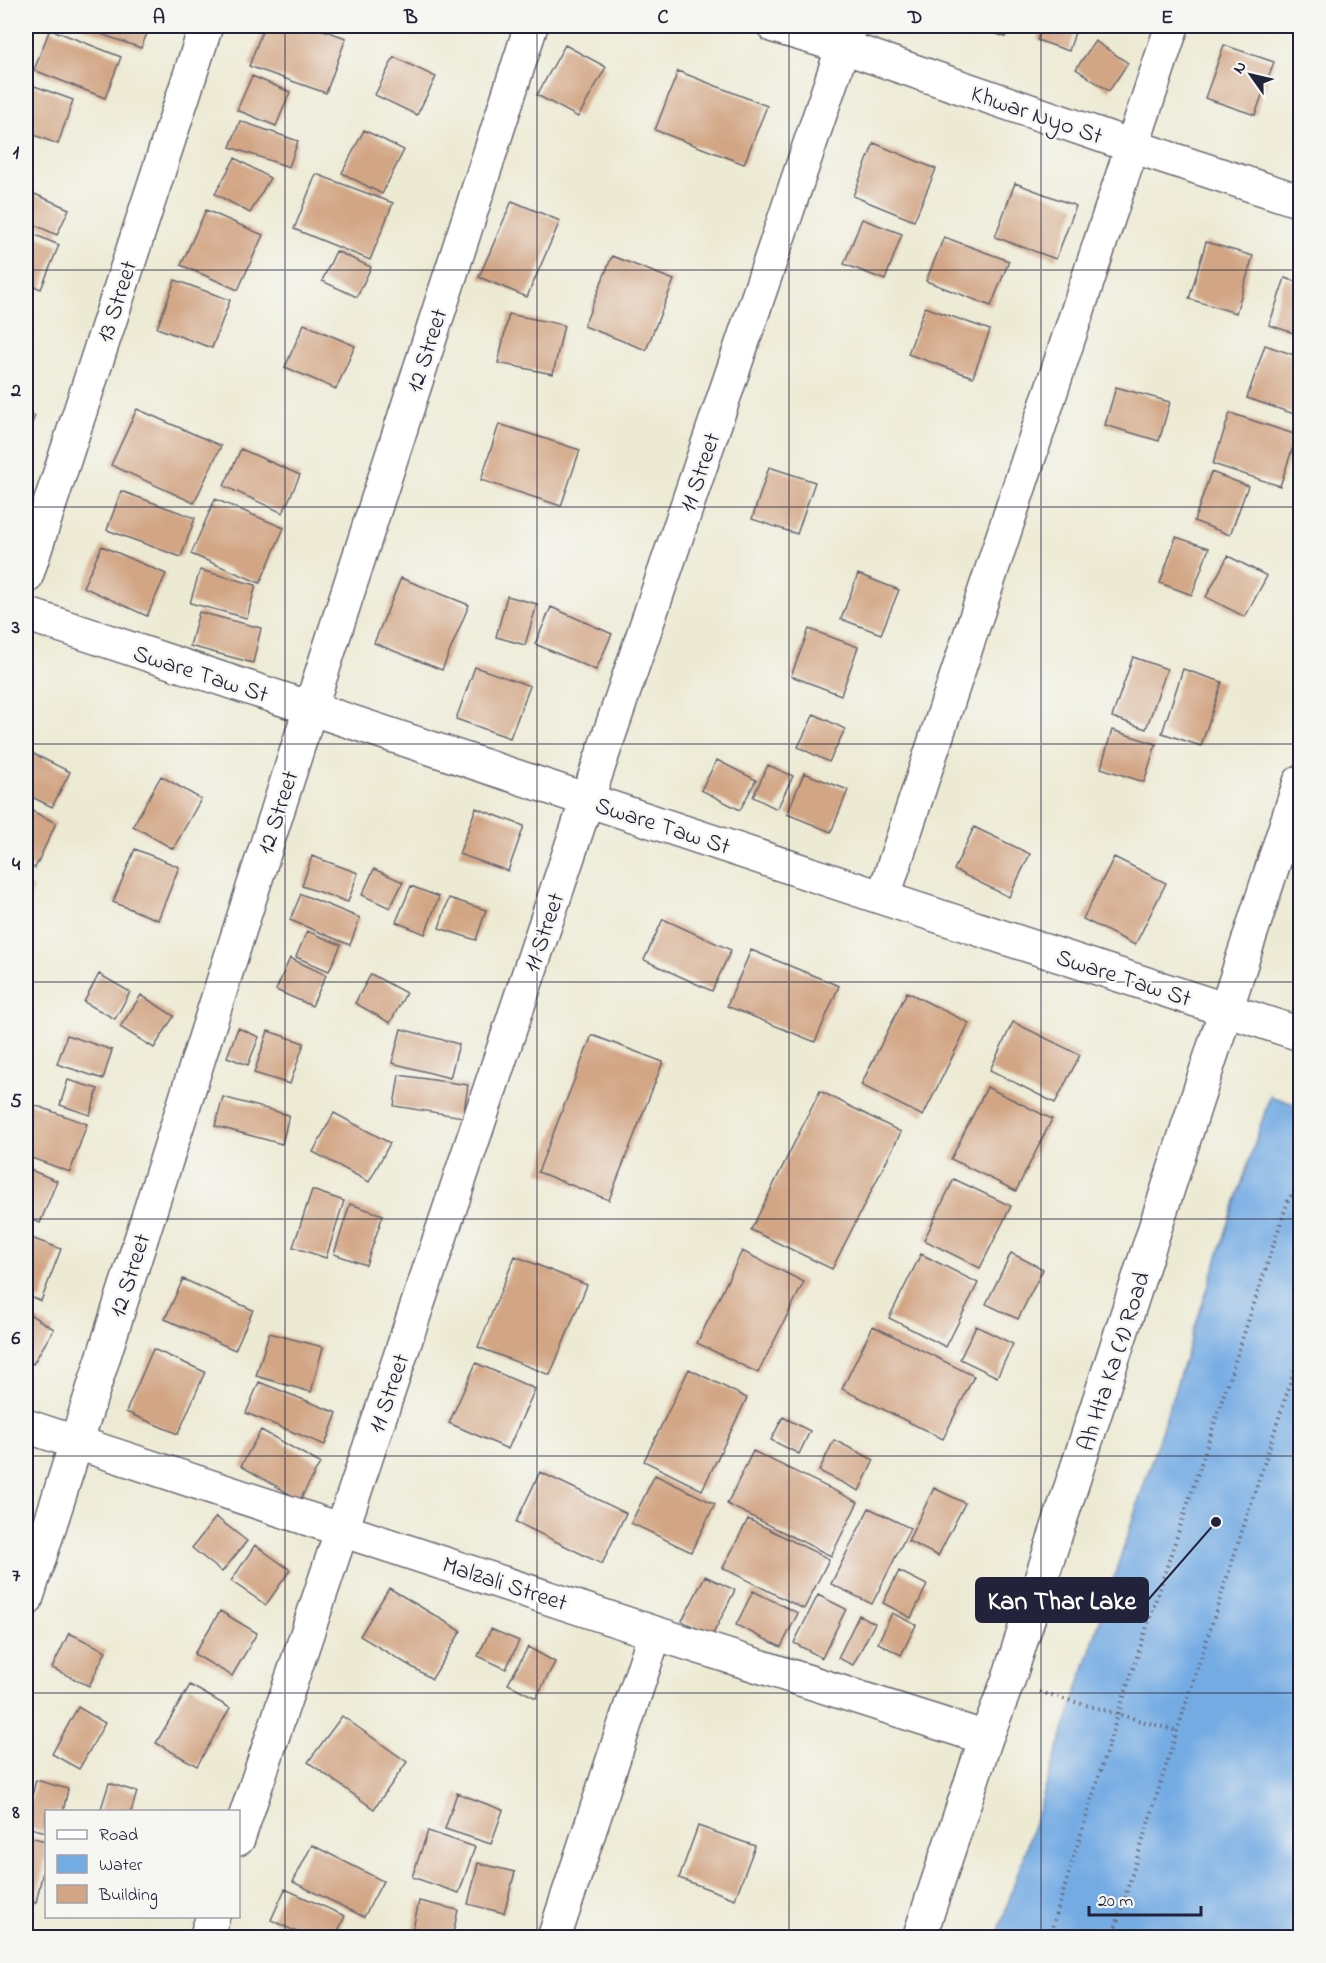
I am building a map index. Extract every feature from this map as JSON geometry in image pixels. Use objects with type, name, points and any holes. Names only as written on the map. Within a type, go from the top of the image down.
[{"type":"street","name":"13 Street","points":[[26,577],[206,26]]},
{"type":"street","name":"12 Street","points":[[26,1600],[531,26]]},
{"type":"street","name":"Khwar Nyo St","points":[[774,26],[847,36],[1132,146],[1300,201]]},
{"type":"street","points":[[883,898],[1172,26]]},
{"type":"street","name":"11 Street","points":[[240,1833],[587,800],[847,36]]},
{"type":"street","name":"Sware Taw St","points":[[26,614],[1300,1034]]},
{"type":"street","name":"Ah Hta Ka (1) Road","points":[[919,1938],[986,1738],[1012,1670],[1300,782]]},
{"type":"street","name":"Malzali Street","points":[[26,1426],[655,1633],[986,1738]]},
{"type":"street","points":[[554,1938],[655,1633]]},
{"type":"street","points":[[206,1938],[213,1918]]},
{"type":"path","points":[[1049,1938],[1118,1714],[1288,1201],[1300,1182]]},
{"type":"path","points":[[1112,1938],[1300,1353]]},
{"type":"path","points":[[1052,1696],[1177,1731]]},
{"type":"water","points":[[1270,1096],[1300,1106],[1300,1937],[997,1937]]},
{"type":"building","points":[[78,26],[150,26],[141,48]]},
{"type":"building","points":[[264,26],[312,26],[346,38],[326,93],[249,66]]},
{"type":"building","points":[[974,26],[1009,26],[1005,37]]},
{"type":"building","points":[[1042,26],[1077,26],[1069,51],[1037,40]]},
{"type":"building","points":[[50,29],[121,57],[105,98],[34,70]]},
{"type":"building","points":[[1095,41],[1128,63],[1109,91],[1076,69]]},
{"type":"building","points":[[565,45],[606,67],[578,117],[537,95]]},
{"type":"building","points":[[1224,45],[1274,62],[1255,115],[1205,98]]},
{"type":"building","points":[[394,57],[436,77],[417,115],[375,95]]},
{"type":"building","points":[[678,71],[767,106],[744,164],[655,130]]},
{"type":"building","points":[[252,76],[290,92],[276,126],[237,110]]},
{"type":"building","points":[[29,84],[73,100],[58,144],[26,132],[26,93]]},
{"type":"building","points":[[240,121],[298,141],[289,167],[230,147]]},
{"type":"building","points":[[364,130],[404,150],[382,194],[342,173]]},
{"type":"building","points":[[874,143],[936,169],[914,221],[853,196]]},
{"type":"building","points":[[235,158],[270,178],[250,213],[215,194]]},
{"type":"building","points":[[316,174],[393,203],[370,260],[294,229]]},
{"type":"building","points":[[1015,183],[1076,206],[1056,259],[995,237]]},
{"type":"building","points":[[28,191],[69,209],[57,235],[26,221]]},
{"type":"building","points":[[512,201],[560,221],[527,297],[479,277]]},
{"type":"building","points":[[206,210],[263,235],[238,290],[181,265]]},
{"type":"building","points":[[862,219],[902,234],[885,280],[844,264]]},
{"type":"building","points":[[26,231],[59,245],[41,289],[26,283]]},
{"type":"building","points":[[944,237],[1009,261],[991,306],[926,281]]},
{"type":"building","points":[[1206,242],[1253,256],[1236,313],[1189,299]]},
{"type":"building","points":[[336,251],[371,267],[357,297],[322,281]]},
{"type":"building","points":[[612,256],[674,280],[646,350],[584,326]]},
{"type":"building","points":[[1285,278],[1300,283],[1300,335],[1269,325]]},
{"type":"building","points":[[175,280],[230,300],[212,348],[157,328]]},
{"type":"building","points":[[925,307],[990,330],[973,377],[908,354]]},
{"type":"building","points":[[509,314],[564,325],[553,374],[498,363]]},
{"type":"building","points":[[304,324],[355,346],[336,389],[285,367]]},
{"type":"building","points":[[1265,345],[1300,357],[1300,416],[1247,398]]},
{"type":"building","points":[[1116,387],[1170,402],[1159,441],[1105,425]]},
{"type":"building","points":[[137,409],[221,446],[194,503],[111,465]]},
{"type":"building","points":[[26,412],[35,416],[26,437]]},
{"type":"building","points":[[1230,413],[1297,435],[1280,486],[1213,464]]},
{"type":"building","points":[[499,424],[580,450],[561,506],[481,480]]},
{"type":"building","points":[[241,449],[300,475],[283,513],[224,486]]},
{"type":"building","points":[[769,467],[815,482],[797,534],[752,519]]},
{"type":"building","points":[[1211,472],[1248,486],[1230,535],[1194,521]]},
{"type":"building","points":[[121,491],[195,518],[181,557],[107,530]]},
{"type":"building","points":[[215,499],[284,528],[260,583],[191,554]]},
{"type":"building","points":[[1176,537],[1209,548],[1192,595],[1160,583]]},
{"type":"building","points":[[102,546],[166,574],[147,616],[83,587]]},
{"type":"building","points":[[1228,556],[1267,576],[1245,617],[1206,597]]},
{"type":"building","points":[[200,570],[256,585],[247,618],[190,603]]},
{"type":"building","points":[[858,574],[899,590],[881,634],[841,619]]},
{"type":"building","points":[[401,578],[469,605],[442,670],[374,643]]},
{"type":"building","points":[[507,596],[537,604],[525,645],[496,637]]},
{"type":"building","points":[[551,607],[612,634],[596,670],[535,644]]},
{"type":"building","points":[[199,612],[261,628],[253,663],[190,646]]},
{"type":"building","points":[[809,629],[858,647],[841,695],[791,676]]},
{"type":"building","points":[[1133,657],[1167,669],[1146,729],[1112,717]]},
{"type":"building","points":[[475,667],[530,686],[510,738],[456,719]]},
{"type":"building","points":[[1183,669],[1222,682],[1201,746],[1162,733]]},
{"type":"building","points":[[814,714],[845,729],[829,762],[798,747]]},
{"type":"building","points":[[1112,730],[1156,744],[1144,782],[1101,768]]},
{"type":"building","points":[[26,750],[70,772],[52,807],[26,794]]},
{"type":"building","points":[[717,760],[756,780],[740,810],[701,790]]},
{"type":"building","points":[[768,765],[793,776],[777,809],[753,797]]},
{"type":"building","points":[[804,773],[848,790],[831,832],[787,814]]},
{"type":"building","points":[[161,776],[201,799],[173,849],[133,826]]},
{"type":"building","points":[[26,808],[56,823],[35,868],[26,864]]},
{"type":"building","points":[[476,808],[524,826],[508,871],[459,854]]},
{"type":"building","points":[[974,827],[1030,854],[1009,897],[954,870]]},
{"type":"building","points":[[135,849],[179,867],[158,920],[113,902]]},
{"type":"building","points":[[312,856],[358,873],[348,902],[302,886]]},
{"type":"building","points":[[1114,857],[1166,883],[1135,945],[1083,919]]},
{"type":"building","points":[[374,869],[403,882],[390,908],[362,895]]},
{"type":"building","points":[[26,885],[33,888],[26,908]]},
{"type":"building","points":[[411,886],[439,897],[425,934],[396,922]]},
{"type":"building","points":[[301,894],[360,918],[350,945],[290,920]]},
{"type":"building","points":[[449,898],[486,910],[476,940],[439,928]]},
{"type":"building","points":[[663,919],[731,950],[712,991],[644,960]]},
{"type":"building","points":[[307,931],[341,945],[329,971],[296,957]]},
{"type":"building","points":[[751,950],[839,986],[815,1042],[727,1006]]},
{"type":"building","points":[[290,958],[326,975],[312,1006],[276,990]]},
{"type":"building","points":[[99,974],[130,992],[115,1019],[84,1002]]},
{"type":"building","points":[[371,974],[406,993],[390,1023],[355,1003]]},
{"type":"building","points":[[907,992],[969,1023],[923,1116],[861,1085]]},
{"type":"building","points":[[141,995],[174,1016],[154,1048],[120,1027]]},
{"type":"building","points":[[1013,1022],[1080,1055],[1055,1103],[990,1070]]},
{"type":"building","points":[[238,1028],[259,1037],[248,1065],[227,1057]]},
{"type":"building","points":[[401,1029],[459,1044],[450,1078],[392,1063]]},
{"type":"building","points":[[268,1031],[304,1043],[290,1084],[254,1073]]},
{"type":"building","points":[[67,1035],[112,1050],[103,1079],[57,1064]]},
{"type":"building","points":[[592,1035],[663,1062],[609,1200],[538,1172]]},
{"type":"building","points":[[399,1075],[468,1085],[463,1117],[394,1106]]},
{"type":"building","points":[[68,1080],[98,1089],[90,1115],[60,1105]]},
{"type":"building","points":[[987,1087],[1052,1119],[1016,1191],[951,1159]]},
{"type":"building","points":[[820,1091],[901,1132],[832,1269],[751,1230]]},
{"type":"building","points":[[223,1097],[289,1115],[282,1144],[215,1126]]},
{"type":"building","points":[[26,1102],[87,1124],[70,1172],[26,1156]]},
{"type":"building","points":[[334,1113],[390,1143],[369,1182],[313,1152]]},
{"type":"building","points":[[26,1168],[57,1181],[40,1223],[26,1217]]},
{"type":"building","points":[[954,1179],[1011,1206],[980,1268],[924,1240]]},
{"type":"building","points":[[312,1190],[344,1201],[326,1258],[293,1247]]},
{"type":"building","points":[[350,1204],[383,1215],[366,1265],[334,1254]]},
{"type":"building","points":[[26,1236],[61,1249],[41,1301],[26,1295]]},
{"type":"building","points":[[742,1251],[804,1282],[758,1373],[697,1343]]},
{"type":"building","points":[[1011,1253],[1043,1269],[1018,1319],[986,1304]]},
{"type":"building","points":[[921,1254],[978,1283],[946,1347],[889,1318]]},
{"type":"building","points":[[515,1256],[587,1285],[550,1375],[478,1347]]},
{"type":"building","points":[[183,1279],[253,1310],[235,1350],[165,1319]]},
{"type":"building","points":[[26,1312],[54,1329],[33,1364],[26,1360]]},
{"type":"building","points":[[873,1326],[974,1376],[943,1439],[842,1389]]},
{"type":"building","points":[[976,1326],[1013,1344],[997,1377],[960,1359]]},
{"type":"building","points":[[269,1333],[323,1347],[311,1392],[256,1376]]},
{"type":"building","points":[[153,1349],[205,1372],[178,1434],[126,1412]]},
{"type":"building","points":[[476,1363],[535,1389],[508,1449],[449,1423]]},
{"type":"building","points":[[689,1369],[747,1398],[702,1490],[644,1461]]},
{"type":"building","points":[[259,1382],[337,1413],[325,1445],[246,1413]]},
{"type":"building","points":[[783,1417],[810,1431],[799,1454],[771,1440]]},
{"type":"building","points":[[261,1430],[320,1463],[300,1500],[241,1466]]},
{"type":"building","points":[[834,1440],[874,1460],[859,1491],[819,1471]]},
{"type":"building","points":[[753,1451],[858,1502],[831,1556],[727,1504]]},
{"type":"building","points":[[540,1472],[626,1513],[602,1564],[516,1522]]},
{"type":"building","points":[[655,1475],[715,1504],[691,1552],[631,1523]]},
{"type":"building","points":[[934,1488],[965,1503],[938,1556],[908,1541]]},
{"type":"building","points":[[869,1508],[910,1528],[872,1604],[831,1584]]},
{"type":"building","points":[[216,1517],[247,1541],[222,1572],[192,1548]]},
{"type":"building","points":[[748,1519],[829,1559],[804,1609],[723,1568]]},
{"type":"building","points":[[255,1545],[290,1570],[266,1605],[231,1581]]},
{"type":"building","points":[[899,1571],[927,1585],[911,1618],[883,1603]]},
{"type":"building","points":[[705,1576],[735,1590],[712,1636],[682,1621]]},
{"type":"building","points":[[389,1588],[461,1631],[432,1679],[360,1636]]},
{"type":"building","points":[[753,1591],[798,1613],[781,1647],[736,1625]]},
{"type":"building","points":[[818,1595],[846,1609],[822,1658],[794,1643]]},
{"type":"building","points":[[220,1611],[257,1633],[232,1676],[194,1654]]},
{"type":"building","points":[[892,1613],[916,1625],[901,1655],[878,1643]]},
{"type":"building","points":[[859,1615],[875,1623],[853,1665],[838,1658]]},
{"type":"building","points":[[491,1629],[519,1641],[506,1669],[478,1656]]},
{"type":"building","points":[[69,1633],[106,1651],[89,1686],[52,1668]]},
{"type":"building","points":[[528,1647],[555,1662],[536,1698],[508,1684]]},
{"type":"building","points":[[190,1685],[230,1708],[197,1766],[156,1743]]},
{"type":"building","points":[[78,1707],[105,1723],[79,1769],[52,1754]]},
{"type":"building","points":[[342,1716],[407,1762],[374,1809],[308,1762]]},
{"type":"building","points":[[36,1780],[68,1789],[63,1810],[45,1810],[45,1832],[26,1827]]},
{"type":"building","points":[[109,1783],[137,1792],[132,1810],[101,1810]]},
{"type":"building","points":[[457,1793],[503,1810],[491,1844],[445,1829]]},
{"type":"building","points":[[698,1826],[755,1846],[735,1899],[679,1878]]},
{"type":"building","points":[[428,1831],[475,1847],[459,1893],[412,1877]]},
{"type":"building","points":[[26,1836],[45,1841],[45,1862],[36,1903],[26,1901]]},
{"type":"building","points":[[312,1845],[383,1881],[364,1917],[293,1882]]},
{"type":"building","points":[[478,1863],[515,1872],[504,1913],[468,1904]]},
{"type":"building","points":[[285,1889],[345,1916],[335,1938],[309,1938],[271,1920]]},
{"type":"building","points":[[419,1901],[458,1910],[452,1938],[411,1938]]},
{"type":"building","points":[[26,1912],[34,1914],[28,1937],[26,1937]]},
{"type":"building","points":[[275,1932],[295,1937],[295,1938],[274,1938]]},
{"type":"place","name":"Kan Thar Lake","points":[[1216,1522]]}]
